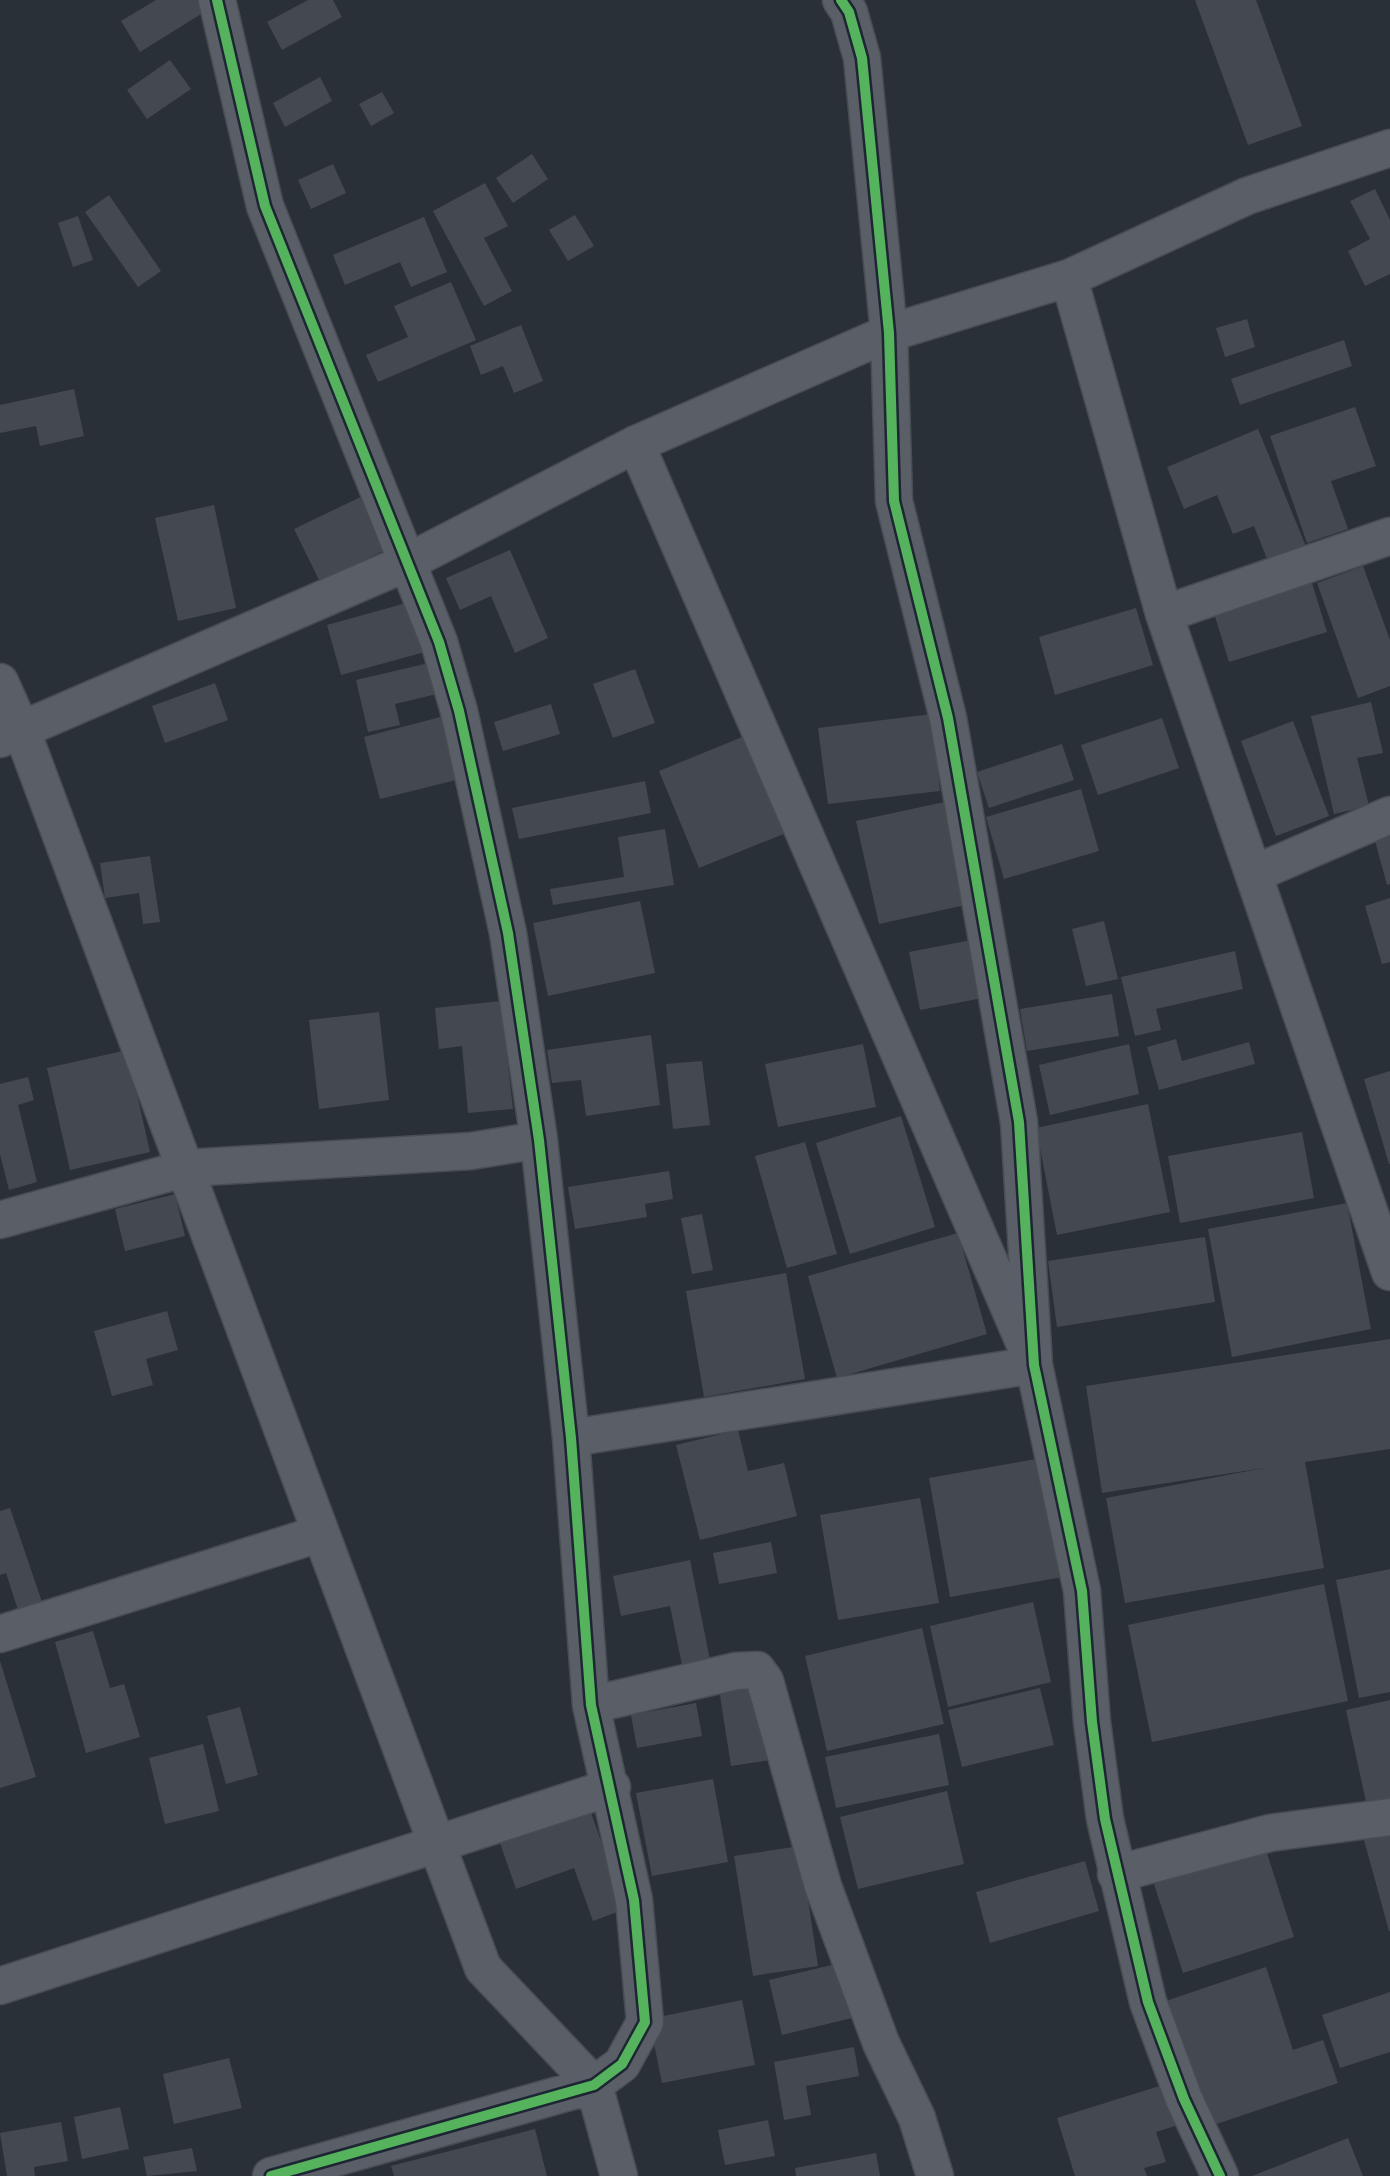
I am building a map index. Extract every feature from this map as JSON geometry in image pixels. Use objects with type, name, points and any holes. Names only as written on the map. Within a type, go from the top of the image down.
[{"type":"street","points":[[217,0],[265,206],[439,642],[459,711],[508,933],[539,1140],[571,1438],[591,1705],[612,1787],[634,1900],[645,2022],[622,2064],[594,2085],[271,2176]]},
{"type":"street","points":[[841,0],[849,12],[862,58],[889,333],[894,501],[948,718],[1019,1122],[1034,1365],[1082,1591],[1092,1722],[1116,1874],[1148,2002],[1184,2099],[1220,2176]]},
{"type":"street","points":[[11,735],[406,563],[636,444],[889,333],[1069,278],[1247,196],[1390,148]]},
{"type":"street","points":[[1069,278],[1164,614],[1383,1225],[1390,1272]]},
{"type":"street","points":[[636,444],[1034,1365]]},
{"type":"street","points":[[1164,614],[1390,536]]},
{"type":"street","points":[[0,682],[11,735],[187,1168],[319,1534],[483,1968],[594,2085],[619,2176]]},
{"type":"street","points":[[1256,873],[1390,815]]},
{"type":"street","points":[[0,1220],[187,1168],[471,1151],[539,1140]]},
{"type":"street","points":[[571,1438],[1034,1365]]},
{"type":"street","points":[[0,1634],[319,1534]]},
{"type":"street","points":[[591,1705],[736,1671],[757,1670],[765,1681],[823,1886],[881,2043],[917,2118],[935,2176]]},
{"type":"street","points":[[0,1986],[612,1787]]},
{"type":"street","points":[[1116,1874],[1270,1833],[1390,1817]]},
{"type":"building","points":[[156,0],[199,0],[206,11],[140,52],[121,21]]},
{"type":"building","points":[[308,0],[333,0],[342,17],[282,50],[267,22]]},
{"type":"building","points":[[1195,0],[1256,0],[1302,126],[1248,145]]},
{"type":"building","points":[[170,60],[191,89],[147,119],[127,90]]},
{"type":"building","points":[[320,77],[332,101],[285,127],[273,103]]},
{"type":"building","points":[[382,92],[394,113],[371,126],[359,104]]},
{"type":"building","points":[[532,154],[548,179],[513,203],[496,178]]},
{"type":"building","points":[[333,164],[346,193],[311,209],[298,180]]},
{"type":"building","points":[[485,183],[508,226],[484,238],[512,291],[484,306],[433,211]]},
{"type":"building","points":[[1375,189],[1390,220],[1390,274],[1365,286],[1348,251],[1370,239],[1350,201]]},
{"type":"building","points":[[109,195],[161,271],[138,287],[85,212]]},
{"type":"building","points":[[575,215],[594,246],[568,261],[549,230]]},
{"type":"building","points":[[78,216],[93,260],[73,267],[58,223]]},
{"type":"building","points":[[424,217],[447,272],[411,287],[400,262],[345,285],[333,255]]},
{"type":"building","points":[[451,282],[476,340],[378,382],[366,355],[408,337],[394,306]]},
{"type":"building","points":[[1247,319],[1255,347],[1225,357],[1216,328]]},
{"type":"building","points":[[521,325],[543,381],[514,393],[503,366],[481,375],[470,346]]},
{"type":"building","points":[[1344,340],[1352,366],[1240,405],[1231,379]]},
{"type":"building","points":[[74,389],[84,436],[40,446],[36,426],[0,433],[0,405]]},
{"type":"building","points":[[1355,407],[1376,466],[1331,481],[1348,529],[1307,543],[1270,436]]},
{"type":"building","points":[[1258,429],[1307,549],[1269,564],[1254,526],[1233,534],[1217,495],[1184,509],[1167,467]]},
{"type":"building","points":[[371,492],[397,544],[320,582],[294,529]]},
{"type":"building","points":[[214,505],[236,608],[178,621],[155,518]]},
{"type":"building","points":[[510,550],[548,638],[515,653],[491,596],[460,610],[446,578]]},
{"type":"building","points":[[1363,566],[1390,640],[1390,686],[1358,698],[1317,583]]},
{"type":"building","points":[[1312,583],[1327,632],[1229,662],[1214,613]]},
{"type":"building","points":[[410,602],[425,652],[341,675],[327,625]]},
{"type":"building","points":[[1136,608],[1153,665],[1055,695],[1039,637]]},
{"type":"building","points":[[429,663],[437,694],[395,704],[400,725],[368,732],[356,680]]},
{"type":"building","points":[[635,669],[655,723],[613,738],[593,684]]},
{"type":"building","points":[[215,683],[228,720],[165,743],[152,706]]},
{"type":"building","points":[[1371,702],[1383,753],[1357,758],[1369,806],[1334,814],[1311,716]]},
{"type":"building","points":[[551,704],[560,734],[503,751],[494,722]]},
{"type":"building","points":[[932,714],[940,791],[828,804],[818,728]]},
{"type":"building","points":[[444,716],[460,779],[380,799],[364,737]]},
{"type":"building","points":[[1162,718],[1179,768],[1098,795],[1081,745]]},
{"type":"building","points":[[1293,721],[1329,816],[1276,836],[1241,741]]},
{"type":"building","points":[[752,733],[791,831],[699,868],[659,771]]},
{"type":"building","points":[[1062,744],[1074,780],[989,808],[977,772]]},
{"type":"building","points":[[645,781],[651,813],[519,839],[512,808]]},
{"type":"building","points":[[1081,789],[1099,851],[1004,879],[986,817]]},
{"type":"building","points":[[949,801],[970,904],[879,924],[856,821]]},
{"type":"building","points":[[1390,821],[1390,884],[1387,885],[1371,826]]},
{"type":"building","points":[[665,829],[674,885],[553,905],[550,889],[624,877],[618,837]]},
{"type":"building","points":[[150,856],[160,922],[143,924],[139,893],[105,898],[100,863]]},
{"type":"building","points":[[1390,898],[1390,962],[1382,964],[1365,906]]},
{"type":"building","points":[[640,901],[655,973],[548,996],[533,923]]},
{"type":"building","points":[[1104,921],[1118,979],[1086,986],[1072,929]]},
{"type":"building","points":[[982,938],[993,996],[920,1010],[909,952]]},
{"type":"building","points":[[1235,951],[1243,989],[1156,1009],[1161,1030],[1135,1036],[1121,977]]},
{"type":"building","points":[[1112,994],[1119,1036],[1027,1051],[1020,1009]]},
{"type":"building","points":[[501,1001],[513,1109],[468,1113],[462,1046],[439,1049],[435,1008]]},
{"type":"building","points":[[379,1012],[389,1100],[319,1109],[309,1020]]},
{"type":"building","points":[[651,1035],[660,1105],[586,1116],[581,1080],[552,1083],[547,1050]]},
{"type":"building","points":[[1176,1039],[1182,1061],[1249,1042],[1255,1064],[1159,1090],[1147,1047]]},
{"type":"building","points":[[863,1044],[876,1107],[778,1127],[765,1064]]},
{"type":"building","points":[[1129,1044],[1139,1094],[1050,1115],[1039,1065]]},
{"type":"building","points":[[127,1050],[150,1152],[70,1170],[47,1068]]},
{"type":"building","points":[[702,1061],[710,1125],[673,1129],[666,1064]]},
{"type":"building","points":[[1390,1071],[1390,1164],[1389,1164],[1364,1079]]},
{"type":"building","points":[[28,1077],[34,1100],[18,1105],[37,1182],[9,1190],[0,1154],[0,1084]]},
{"type":"building","points":[[1148,1104],[1170,1212],[1057,1235],[1036,1128]]},
{"type":"building","points":[[901,1116],[935,1227],[850,1254],[816,1143]]},
{"type":"building","points":[[1302,1132],[1314,1198],[1180,1223],[1168,1156]]},
{"type":"building","points":[[805,1142],[837,1254],[787,1268],[755,1156]]},
{"type":"building","points":[[669,1171],[673,1199],[645,1204],[647,1217],[575,1229],[568,1187]]},
{"type":"building","points":[[175,1194],[185,1236],[125,1251],[115,1209]]},
{"type":"building","points":[[1347,1203],[1371,1329],[1232,1357],[1208,1229]]},
{"type":"building","points":[[702,1214],[713,1270],[692,1274],[681,1218]]},
{"type":"building","points":[[958,1233],[987,1334],[837,1378],[808,1276]]},
{"type":"building","points":[[1205,1237],[1215,1302],[1057,1327],[1048,1261]]},
{"type":"building","points":[[786,1273],[805,1379],[704,1397],[686,1291]]},
{"type":"building","points":[[167,1311],[178,1350],[146,1359],[153,1385],[112,1396],[94,1331]]},
{"type":"building","points":[[1390,1339],[1390,1449],[1305,1462],[1324,1568],[1125,1603],[1106,1498],[1264,1468],[1102,1493],[1086,1386]]},
{"type":"building","points":[[738,1430],[748,1471],[784,1463],[797,1516],[700,1540],[676,1445]]},
{"type":"building","points":[[1042,1458],[1063,1577],[950,1597],[929,1478]]},
{"type":"building","points":[[920,1498],[939,1603],[838,1620],[820,1515]]},
{"type":"building","points":[[10,1508],[43,1605],[19,1613],[6,1573],[0,1575],[0,1511]]},
{"type":"building","points":[[771,1542],[777,1573],[719,1584],[713,1553]]},
{"type":"building","points":[[690,1560],[710,1660],[682,1665],[670,1606],[621,1616],[613,1576]]},
{"type":"building","points":[[1390,1569],[1390,1692],[1359,1698],[1336,1580]]},
{"type":"building","points":[[1324,1584],[1348,1701],[1152,1742],[1128,1625]]},
{"type":"building","points":[[1033,1602],[1051,1682],[948,1707],[930,1626]]},
{"type":"building","points":[[922,1628],[944,1724],[827,1751],[805,1656]]},
{"type":"building","points":[[93,1631],[110,1688],[124,1684],[140,1737],[86,1753],[55,1642]]},
{"type":"building","points":[[0,1661],[36,1777],[0,1788]]},
{"type":"building","points":[[758,1683],[771,1760],[731,1766],[719,1689]]},
{"type":"building","points":[[1040,1688],[1054,1745],[962,1767],[948,1710]]},
{"type":"building","points":[[1390,1700],[1390,1806],[1368,1811],[1346,1710]]},
{"type":"building","points":[[696,1703],[702,1736],[637,1748],[631,1715]]},
{"type":"building","points":[[240,1707],[258,1775],[226,1784],[207,1716]]},
{"type":"building","points":[[939,1734],[949,1785],[836,1808],[825,1757]]},
{"type":"building","points":[[203,1744],[219,1811],[165,1824],[149,1758]]},
{"type":"building","points":[[713,1779],[728,1862],[652,1876],[636,1793]]},
{"type":"building","points":[[947,1791],[964,1864],[858,1889],[840,1817]]},
{"type":"building","points":[[589,1807],[625,1909],[593,1921],[574,1868],[516,1889],[499,1840]]},
{"type":"building","points":[[1390,1833],[1390,1931],[1389,1931],[1364,1840]]},
{"type":"building","points":[[800,1846],[818,1966],[753,1976],[734,1856]]},
{"type":"building","points":[[1265,1847],[1294,1937],[1183,1973],[1154,1884]]},
{"type":"building","points":[[1085,1861],[1099,1911],[990,1943],[976,1892]]},
{"type":"building","points":[[844,1962],[856,2017],[782,2035],[769,1980]]},
{"type":"building","points":[[1266,1967],[1293,2050],[1323,2040],[1338,2083],[1205,2128],[1163,2002]]},
{"type":"building","points":[[1390,1992],[1390,2052],[1340,2068],[1322,2015]]},
{"type":"building","points":[[742,2000],[755,2065],[662,2083],[649,2019]]},
{"type":"building","points":[[854,2047],[859,2076],[806,2086],[811,2115],[784,2120],[774,2062]]},
{"type":"building","points":[[229,2058],[242,2108],[174,2124],[163,2074]]},
{"type":"building","points":[[1166,2084],[1178,2125],[1156,2132],[1166,2162],[1144,2168],[1147,2176],[1075,2176],[1057,2118]]},
{"type":"building","points":[[120,2107],[129,2149],[82,2159],[74,2117]]},
{"type":"building","points":[[768,2120],[775,2156],[725,2165],[718,2130]]},
{"type":"building","points":[[61,2122],[68,2161],[34,2167],[35,2176],[7,2176],[0,2133]]},
{"type":"building","points":[[535,2129],[547,2176],[394,2176],[391,2166]]},
{"type":"building","points":[[1348,2138],[1363,2176],[1252,2176]]},
{"type":"building","points":[[192,2148],[197,2171],[147,2176],[143,2157]]},
{"type":"building","points":[[876,2153],[880,2176],[796,2176],[795,2168]]},
{"type":"cycle path","points":[[217,0],[265,206],[439,642],[459,711],[508,933],[539,1140],[571,1438],[591,1705],[634,1900],[645,2022],[622,2064],[594,2085],[271,2176]]},
{"type":"cycle path","points":[[841,0],[849,12],[862,58],[889,333],[894,501],[948,718],[1019,1122],[1034,1365],[1082,1591],[1092,1722],[1105,1819],[1148,2002],[1184,2099],[1220,2176]]}]
